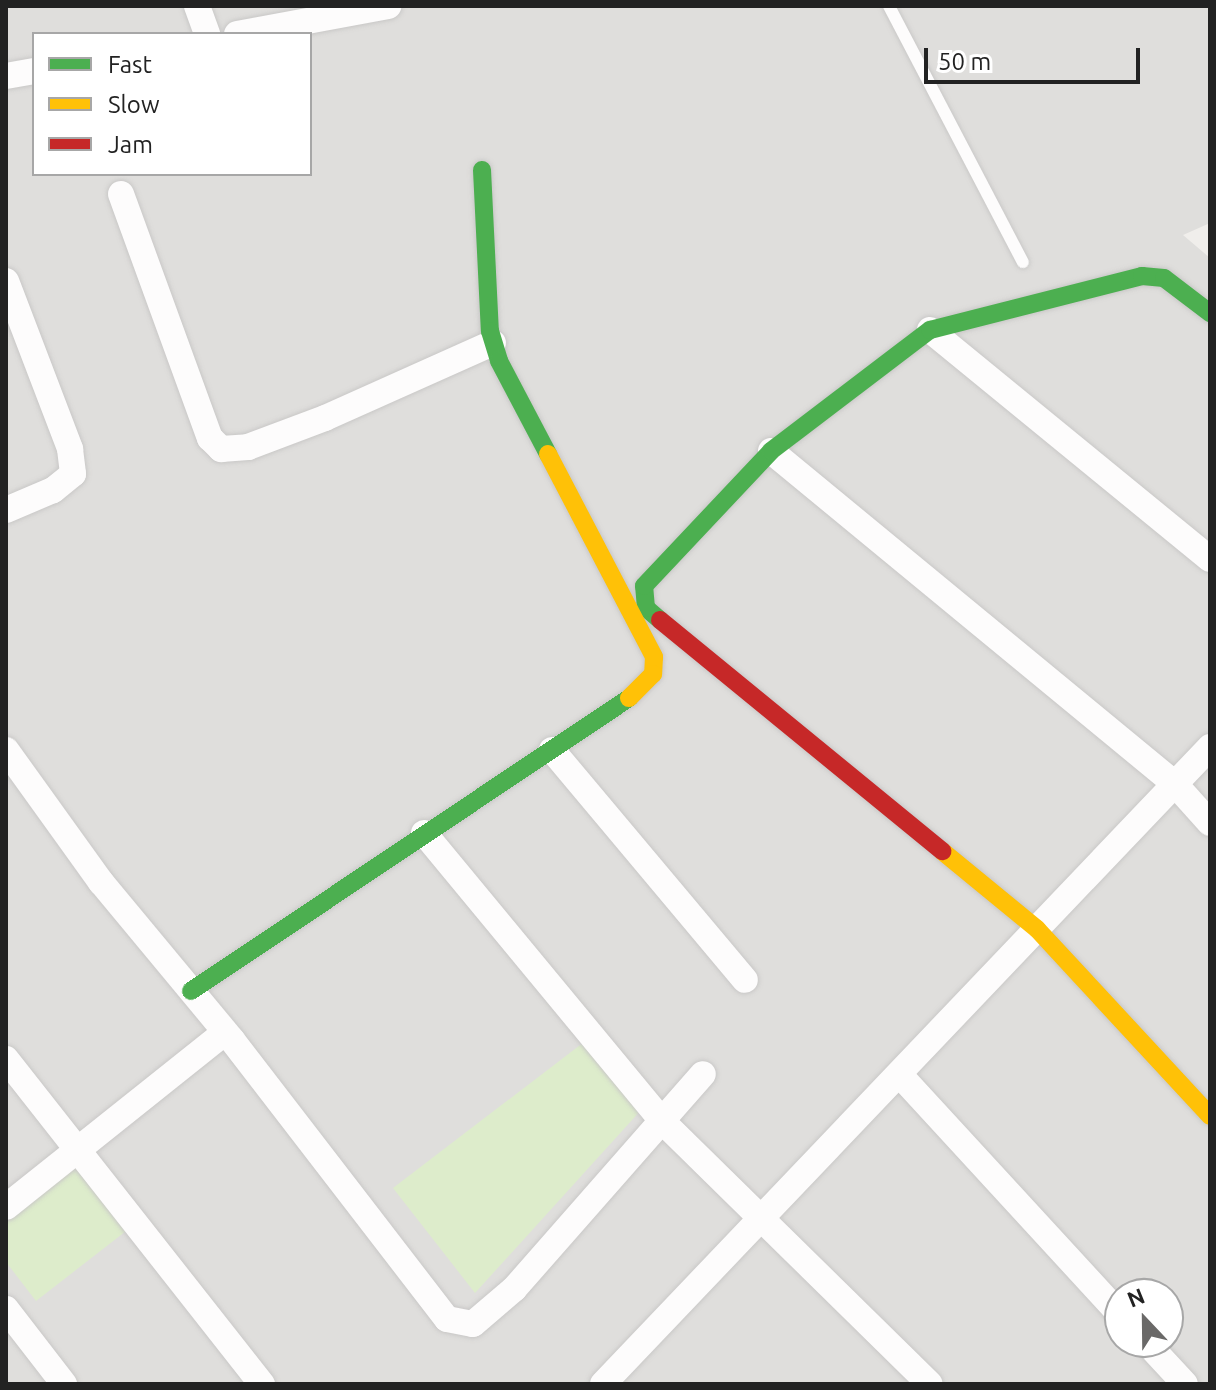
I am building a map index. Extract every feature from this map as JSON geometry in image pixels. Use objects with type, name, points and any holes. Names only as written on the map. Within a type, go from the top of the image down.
[{"type":"street","points":[[197,6],[206,32]]},
{"type":"street","points":[[248,32],[388,6]]},
{"type":"street","points":[[6,76],[32,71]]},
{"type":"street","points":[[191,991],[633,695],[653,674],[654,657],[493,343],[482,170]]},
{"type":"street","points":[[121,194],[210,438],[221,449],[248,447],[325,418],[493,343]]},
{"type":"street","points":[[1210,313],[1164,278],[1142,276],[930,330],[771,451],[644,586],[646,608],[1037,929],[1210,1116]]},
{"type":"street","points":[[6,281],[70,449],[73,474],[53,490],[6,510]]},
{"type":"street","points":[[930,330],[1210,559]]},
{"type":"street","points":[[771,451],[1175,784],[1210,823]]},
{"type":"street","points":[[618,1379],[761,1218],[1210,747]]},
{"type":"street","points":[[6,750],[101,882],[225,1032],[447,1319],[463,1326],[473,1324],[514,1289],[703,1074]]},
{"type":"street","points":[[552,750],[745,980]]},
{"type":"street","points":[[424,833],[662,1121],[930,1384]]},
{"type":"street","points":[[6,1207],[225,1032]]},
{"type":"street","points":[[6,1059],[262,1384]]},
{"type":"street","points":[[899,1074],[1104,1297]]},
{"type":"street","points":[[6,1309],[64,1384]]},
{"type":"street","points":[[1161,1358],[1185,1384]]},
{"type":"lane","points":[[889,6],[1023,262]]},
{"type":"shaded area","points":[[6,6],[1210,6],[1210,223],[1183,235],[1210,258],[1210,1384],[6,1384]]},
{"type":"green space","points":[[588,1039],[642,1109],[475,1293],[393,1188]]},
{"type":"green space","points":[[80,1164],[130,1228],[36,1301],[6,1262],[6,1222]]},
{"type":"traffic: fast","points":[[482,170],[490,331],[499,361],[548,454]]},
{"type":"traffic: fast","points":[[660,620],[646,608],[644,586],[771,451],[930,330],[1142,276],[1164,278],[1210,313]]},
{"type":"traffic: fast","points":[[191,991],[629,698]]},
{"type":"traffic: slow","points":[[548,454],[654,657],[653,674],[629,698]]},
{"type":"traffic: slow","points":[[942,851],[1037,929],[1210,1116]]},
{"type":"traffic: jam","points":[[660,620],[942,851]]}]
